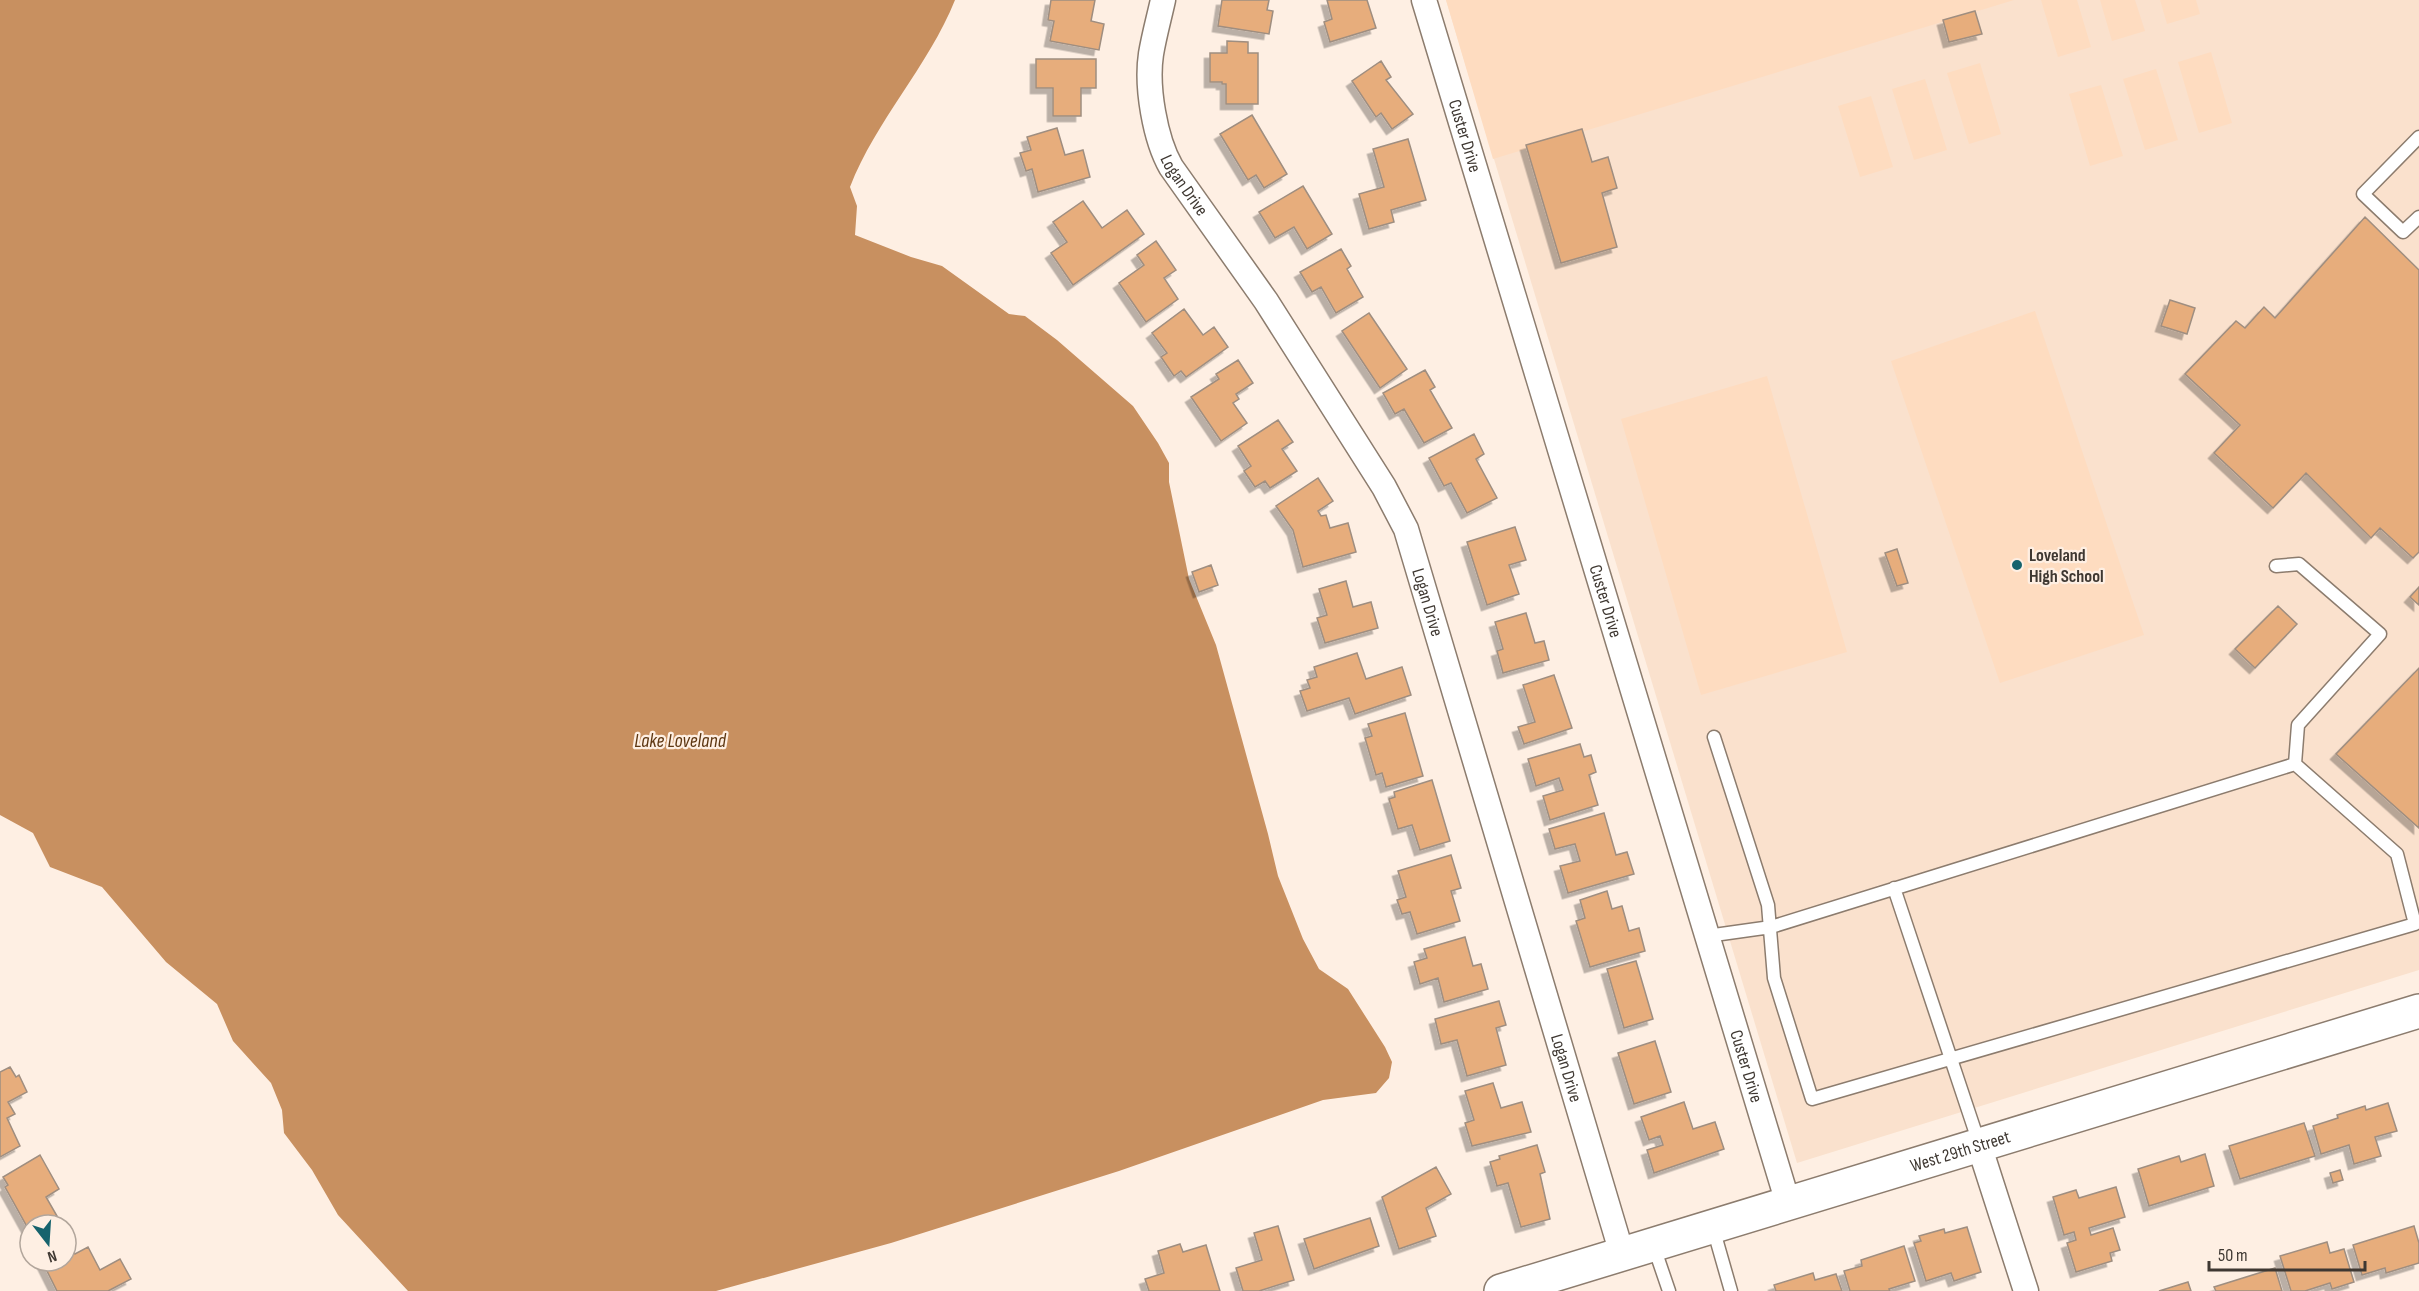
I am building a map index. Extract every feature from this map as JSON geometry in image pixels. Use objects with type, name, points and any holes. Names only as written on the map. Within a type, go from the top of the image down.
[{"type":"main road","name":"West 29th Street","points":[[1501,1291],[2419,1011]]},
{"type":"street","name":"Logan Drive","points":[[1163,0],[1150,66],[1153,103],[1161,145],[1171,167],[1279,321],[1384,487],[1406,529],[1622,1254]]},
{"type":"street","name":"Custer Drive","points":[[1424,0],[1788,1203]]},
{"type":"street","points":[[1979,1145],[2026,1291]]},
{"type":"lane","points":[[2419,137],[2363,194],[2403,232],[2419,217]]},
{"type":"lane","points":[[2276,566],[2299,564],[2380,634],[2298,725],[2295,764]]},
{"type":"lane","points":[[1714,737],[1768,905],[1774,978],[1812,1099],[2415,924],[2397,854],[2295,764]]},
{"type":"lane","points":[[1707,936],[1771,927],[2295,764]]},
{"type":"lane","points":[[1894,888],[1979,1145]]},
{"type":"lane","points":[[1712,1226],[1731,1291]]},
{"type":"lane","points":[[1654,1244],[1670,1291]]},
{"type":"shaded area","name":"Loveland High School","points":[[1446,0],[2419,0],[2419,970],[1797,1163]]},
{"type":"shaded area","points":[[1446,0],[2014,0],[1493,159]]},
{"type":"shaded area","points":[[2041,0],[2077,0],[2091,47],[2058,57]]},
{"type":"shaded area","points":[[2100,0],[2135,0],[2145,31],[2112,41]]},
{"type":"shaded area","points":[[2160,0],[2196,0],[2200,14],[2167,24]]},
{"type":"shaded area","points":[[2211,52],[2232,123],[2199,133],[2178,62]]},
{"type":"shaded area","points":[[1980,63],[2001,134],[1969,144],[1947,73]]},
{"type":"shaded area","points":[[2156,69],[2178,140],[2145,150],[2123,79]]},
{"type":"shaded area","points":[[1925,79],[1947,150],[1914,160],[1892,89]]},
{"type":"shaded area","points":[[2101,85],[2123,156],[2090,166],[2069,94]]},
{"type":"shaded area","points":[[1871,96],[1893,167],[1860,177],[1838,106]]},
{"type":"shaded area","points":[[2035,311],[2144,635],[2000,683],[1891,361]]},
{"type":"shaded area","points":[[1767,376],[1847,652],[1701,695],[1621,419]]},
{"type":"water","name":"Lake Loveland","points":[[0,0],[955,0],[931,48],[861,162],[850,187],[857,206],[855,235],[911,257],[942,266],[1009,314],[1025,316],[1057,340],[1133,406],[1158,443],[1169,463],[1169,482],[1189,579],[1216,645],[1278,876],[1303,939],[1319,969],[1348,989],[1385,1047],[1392,1062],[1389,1078],[1376,1093],[1323,1100],[1119,1171],[891,1243],[716,1291],[408,1291],[338,1215],[312,1170],[284,1133],[282,1110],[271,1083],[233,1041],[217,1004],[166,962],[102,887],[50,867],[33,833],[0,815]]},
{"type":"building","points":[[1051,0],[1095,0],[1091,21],[1104,24],[1099,50],[1050,41],[1054,21],[1048,20]]},
{"type":"building","points":[[1222,0],[1269,0],[1267,10],[1273,11],[1269,34],[1218,26]]},
{"type":"building","points":[[1327,0],[1367,0],[1376,28],[1330,42],[1324,22],[1332,19]]},
{"type":"building","points":[[1975,11],[1982,34],[1949,42],[1943,20]]},
{"type":"building","points":[[1227,41],[1248,42],[1248,53],[1258,53],[1258,104],[1226,104],[1226,84],[1210,82],[1210,53],[1227,53]]},
{"type":"building","points":[[1036,59],[1096,59],[1096,88],[1081,88],[1081,116],[1053,116],[1053,88],[1036,88]]},
{"type":"building","points":[[1381,61],[1391,77],[1386,80],[1413,114],[1392,129],[1381,113],[1376,117],[1352,81]]},
{"type":"building","points":[[1252,115],[1287,174],[1264,188],[1256,175],[1248,180],[1220,134]]},
{"type":"building","points":[[1057,128],[1065,155],[1083,150],[1090,177],[1038,192],[1032,169],[1026,171],[1020,153],[1031,150],[1027,137]]},
{"type":"building","points":[[1582,129],[1592,162],[1608,157],[1617,188],[1602,193],[1617,247],[1561,263],[1526,145]]},
{"type":"building","points":[[1408,139],[1426,200],[1391,210],[1394,222],[1369,229],[1359,194],[1384,187],[1373,149]]},
{"type":"building","points":[[1303,186],[1332,234],[1307,249],[1294,227],[1275,238],[1259,212]]},
{"type":"building","points":[[1083,201],[1102,228],[1127,210],[1144,234],[1073,285],[1051,253],[1067,242],[1053,222]]},
{"type":"building","points":[[2365,217],[2419,270],[2419,552],[2413,558],[2380,528],[2371,538],[2306,473],[2273,508],[2214,453],[2240,425],[2185,374],[2236,321],[2245,328],[2264,307],[2275,318]]},
{"type":"building","points":[[1156,241],[1176,270],[1164,278],[1178,299],[1146,322],[1119,283],[1144,265],[1137,255]]},
{"type":"building","points":[[1341,249],[1351,266],[1347,269],[1363,297],[1336,313],[1321,287],[1312,292],[1300,272]]},
{"type":"building","points":[[2170,300],[2195,308],[2187,334],[2161,326]]},
{"type":"building","points":[[1184,309],[1203,335],[1214,327],[1228,347],[1186,377],[1181,371],[1174,376],[1161,357],[1167,353],[1152,333]]},
{"type":"building","points":[[1369,313],[1407,369],[1380,388],[1342,331]]},
{"type":"building","points":[[1238,360],[1253,383],[1236,394],[1239,399],[1233,403],[1247,423],[1221,441],[1191,397],[1219,379],[1216,374]]},
{"type":"building","points":[[1425,370],[1435,387],[1430,390],[1452,428],[1424,443],[1404,409],[1395,414],[1383,393]]},
{"type":"building","points":[[1278,420],[1293,442],[1282,449],[1297,471],[1270,488],[1265,481],[1255,487],[1244,471],[1251,466],[1238,446]]},
{"type":"building","points":[[1474,434],[1484,454],[1476,459],[1497,498],[1467,513],[1451,483],[1444,486],[1429,458]]},
{"type":"building","points":[[1318,478],[1333,501],[1318,511],[1321,516],[1326,515],[1330,528],[1348,523],[1356,552],[1303,567],[1293,530],[1276,506]]},
{"type":"building","points":[[1515,527],[1526,560],[1509,565],[1519,594],[1487,605],[1467,542]]},
{"type":"building","points":[[1897,549],[1908,583],[1897,586],[1885,553]]},
{"type":"building","points":[[1211,565],[1218,585],[1199,592],[1192,572]]},
{"type":"building","points":[[1346,581],[1353,607],[1371,602],[1378,628],[1325,643],[1317,618],[1327,615],[1319,589]]},
{"type":"building","points":[[2419,587],[2419,605],[2410,597]]},
{"type":"building","points":[[2278,606],[2297,624],[2255,668],[2235,649]]},
{"type":"building","points":[[1526,613],[1535,643],[1544,641],[1549,660],[1503,673],[1497,651],[1503,649],[1495,622]]},
{"type":"building","points":[[1357,653],[1366,679],[1402,667],[1411,695],[1355,714],[1349,698],[1307,711],[1300,691],[1310,688],[1307,680],[1317,677],[1314,667]]},
{"type":"building","points":[[2419,668],[2419,828],[2336,754]]},
{"type":"building","points":[[1554,675],[1572,728],[1524,744],[1518,727],[1535,722],[1523,685]]},
{"type":"building","points":[[1405,713],[1423,776],[1386,787],[1382,773],[1376,775],[1365,738],[1372,736],[1368,724]]},
{"type":"building","points":[[1580,744],[1584,757],[1591,755],[1596,772],[1589,775],[1598,805],[1550,820],[1543,796],[1563,790],[1559,778],[1536,786],[1528,759]]},
{"type":"building","points":[[1432,780],[1450,841],[1420,850],[1412,825],[1398,829],[1389,799],[1395,797],[1394,792]]},
{"type":"building","points":[[1604,813],[1616,855],[1627,852],[1634,874],[1568,893],[1560,866],[1580,861],[1575,844],[1555,849],[1549,829]]},
{"type":"building","points":[[1451,855],[1461,888],[1451,891],[1460,921],[1417,934],[1410,912],[1402,914],[1397,900],[1406,897],[1398,871]]},
{"type":"building","points":[[1607,891],[1612,909],[1622,906],[1629,931],[1639,928],[1645,951],[1590,967],[1576,921],[1585,918],[1580,900]]},
{"type":"building","points":[[1465,937],[1473,966],[1481,964],[1488,989],[1444,1002],[1438,978],[1420,984],[1414,962],[1427,958],[1424,949]]},
{"type":"building","points":[[1636,961],[1653,1019],[1624,1028],[1607,969]]},
{"type":"building","points":[[1499,1001],[1506,1025],[1496,1028],[1506,1065],[1467,1076],[1457,1040],[1441,1044],[1435,1019]]},
{"type":"building","points":[[1655,1041],[1671,1092],[1634,1104],[1618,1053]]},
{"type":"building","points":[[10,1067],[16,1077],[19,1075],[27,1092],[8,1102],[15,1114],[7,1118],[20,1146],[0,1157],[0,1072]]},
{"type":"building","points":[[1493,1083],[1501,1108],[1522,1102],[1531,1132],[1472,1146],[1465,1123],[1474,1120],[1465,1091]]},
{"type":"building","points":[[1684,1102],[1693,1129],[1715,1122],[1724,1149],[1654,1173],[1647,1150],[1663,1145],[1660,1136],[1649,1140],[1641,1117]]},
{"type":"building","points":[[2388,1103],[2397,1131],[2375,1137],[2381,1156],[2354,1164],[2349,1145],[2321,1154],[2313,1126],[2365,1106],[2366,1110]]},
{"type":"building","points":[[2304,1123],[2315,1156],[2240,1179],[2229,1146]]},
{"type":"building","points":[[1537,1145],[1545,1172],[1540,1174],[1550,1219],[1521,1227],[1508,1183],[1497,1186],[1490,1162],[1500,1159],[1499,1156]]},
{"type":"building","points":[[2205,1154],[2214,1186],[2149,1206],[2138,1169],[2179,1156],[2181,1162]]},
{"type":"building","points":[[40,1155],[59,1189],[46,1197],[55,1213],[19,1213],[5,1187],[8,1185],[3,1177]]},
{"type":"building","points":[[1436,1167],[1451,1194],[1426,1208],[1436,1236],[1399,1249],[1382,1197]]},
{"type":"building","points":[[2340,1170],[2343,1180],[2333,1183],[2330,1173]]},
{"type":"building","points":[[2116,1187],[2125,1217],[2089,1228],[2091,1235],[2113,1228],[2120,1250],[2110,1253],[2112,1261],[2076,1272],[2067,1243],[2076,1240],[2074,1232],[2064,1235],[2053,1197],[2076,1190],[2079,1198]]},
{"type":"building","points":[[1370,1218],[1379,1246],[1314,1269],[1304,1239]]},
{"type":"building","points":[[1278,1226],[1294,1280],[1259,1291],[1243,1291],[1236,1268],[1262,1260],[1254,1233]]},
{"type":"building","points":[[2414,1226],[2419,1243],[2419,1263],[2386,1273],[2385,1268],[2362,1275],[2353,1245]]},
{"type":"building","points":[[1967,1227],[1981,1272],[1954,1281],[1951,1273],[1926,1281],[1914,1243],[1921,1241],[1919,1236],[1944,1229],[1945,1233]]},
{"type":"building","points":[[2327,1242],[2330,1253],[2344,1249],[2354,1282],[2332,1289],[2330,1283],[2305,1291],[2291,1291],[2280,1256]]},
{"type":"building","points":[[1180,1244],[1183,1252],[1206,1245],[1220,1291],[1149,1291],[1145,1279],[1164,1273],[1158,1251]]},
{"type":"building","points":[[1904,1246],[1915,1281],[1889,1289],[1890,1291],[1850,1291],[1844,1271],[1862,1266],[1861,1260]]},
{"type":"building","points":[[88,1247],[100,1270],[120,1259],[131,1279],[108,1291],[57,1291],[48,1273],[78,1273],[78,1252]]},
{"type":"building","points":[[2275,1268],[2282,1291],[2216,1291],[2214,1287]]},
{"type":"building","points":[[1813,1273],[1815,1280],[1836,1274],[1842,1291],[1776,1291],[1774,1285]]},
{"type":"building","points":[[2188,1282],[2191,1291],[2159,1291]]},
{"type":"place","name":"Loveland High School","points":[[2017,565]]}]
